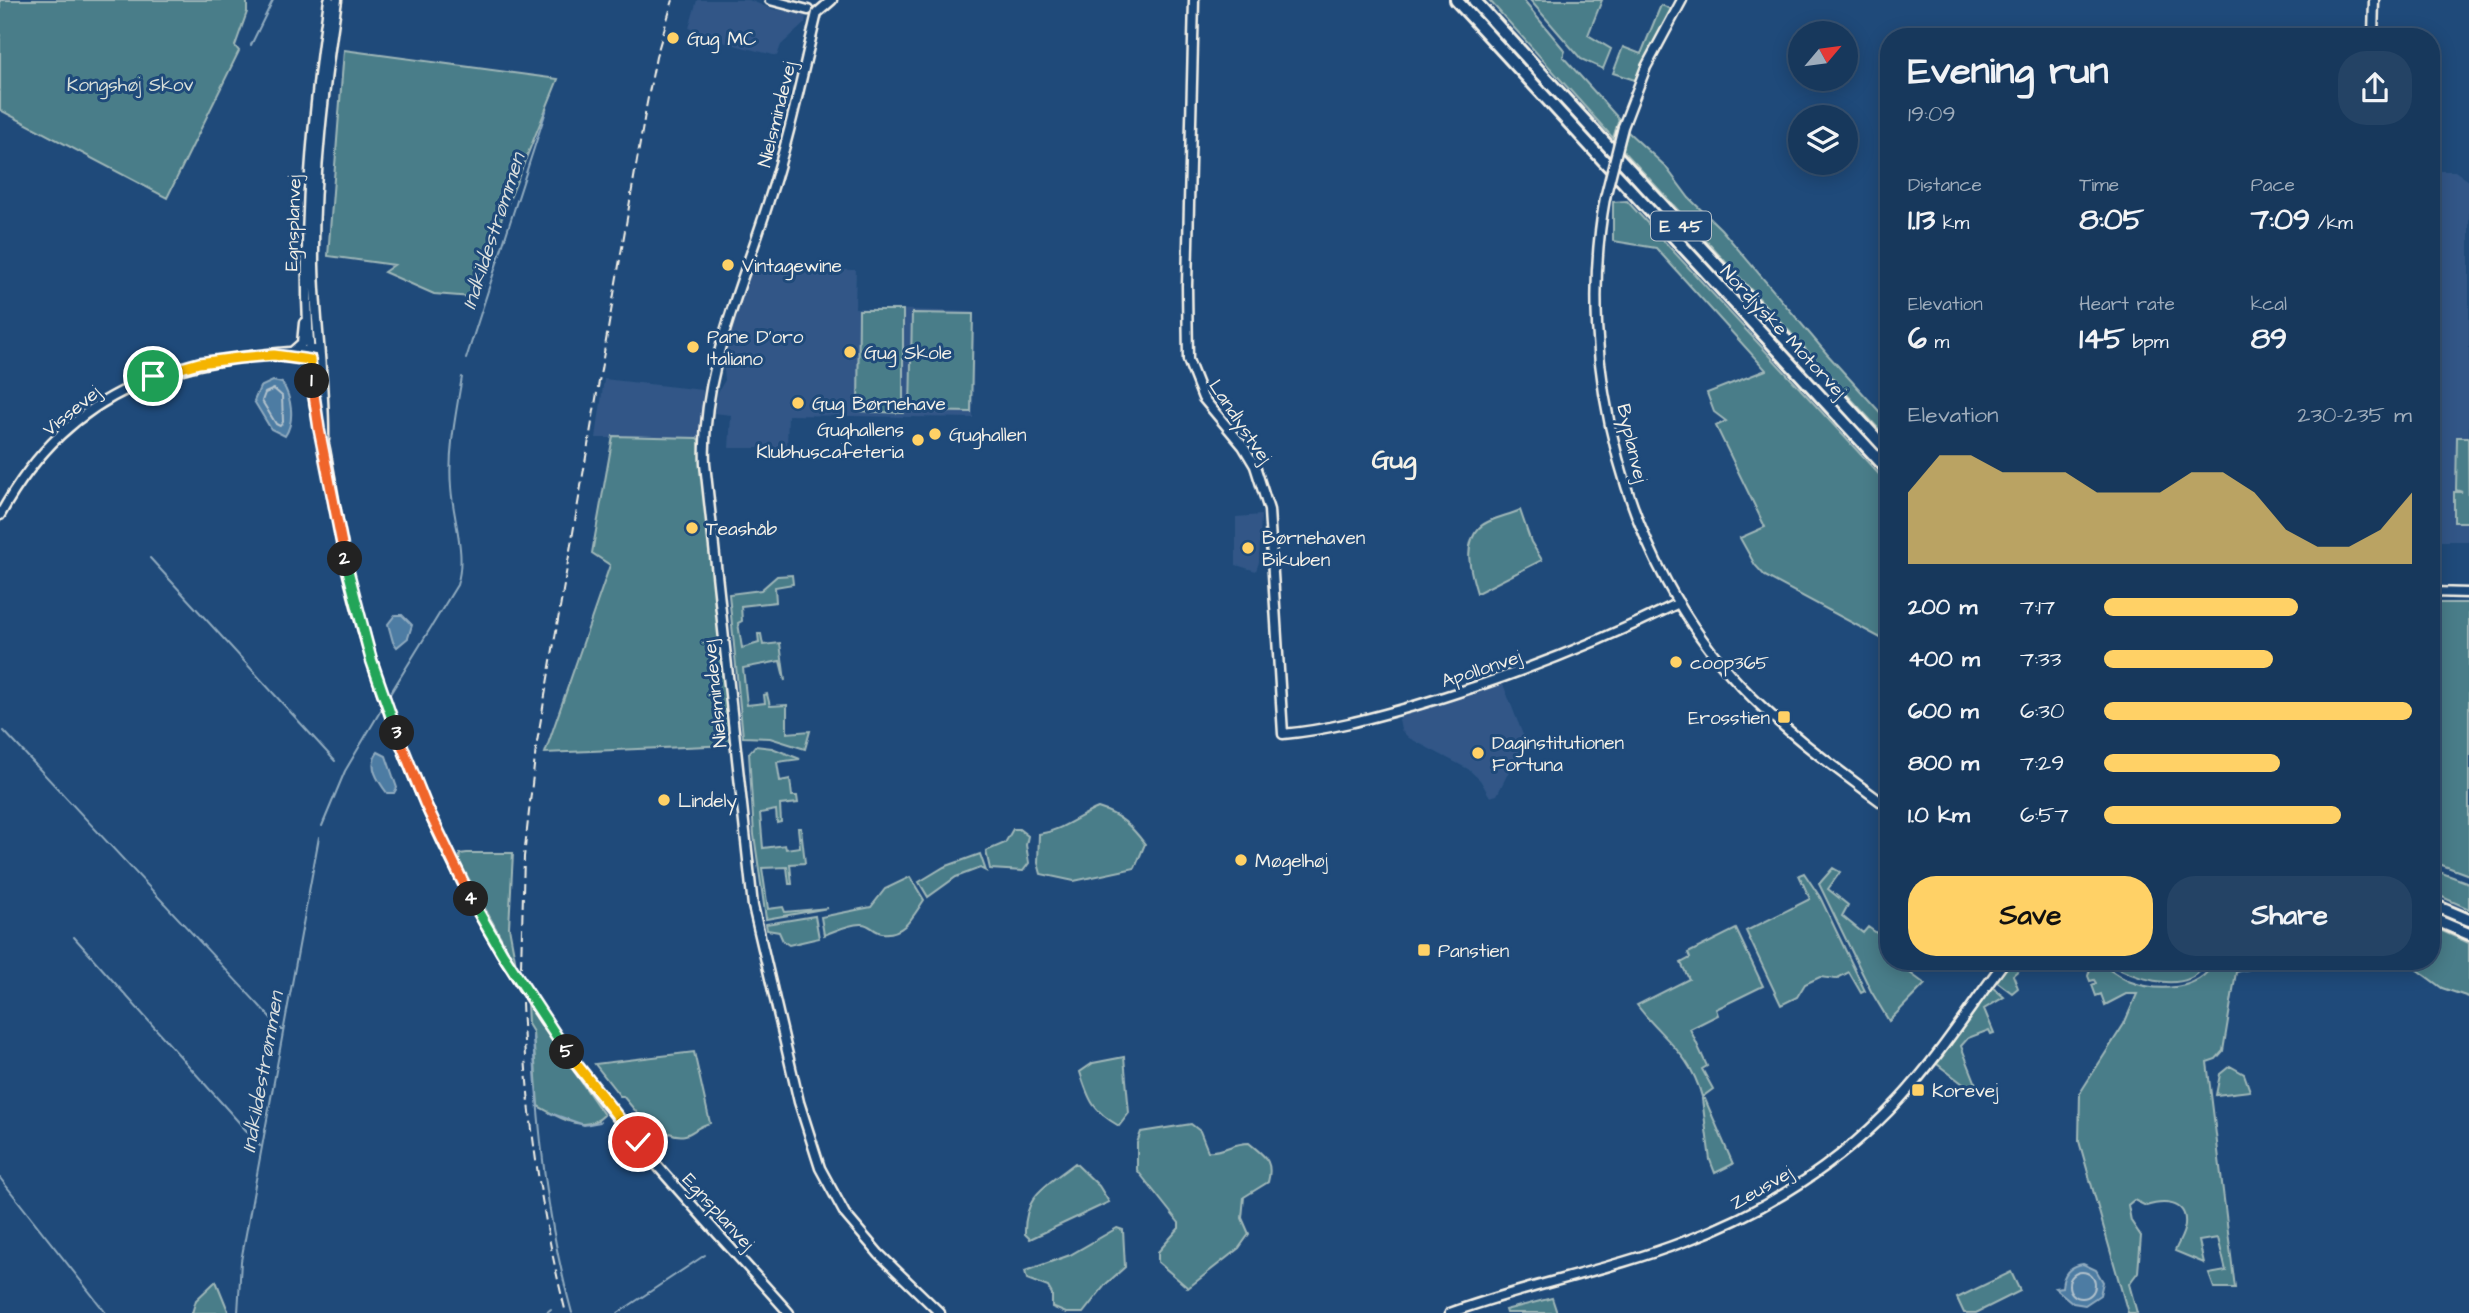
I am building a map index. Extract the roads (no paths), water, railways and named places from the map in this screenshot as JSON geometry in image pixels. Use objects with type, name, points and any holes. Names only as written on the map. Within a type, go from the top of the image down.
[{"type":"highway","name":"Nordjyske Motorvej","points":[[1456,0],[1880,461]]},
{"type":"highway","name":"Nordjyske Motorvej","points":[[1474,0],[1880,442]]},
{"type":"highway","points":[[2440,906],[2469,917]]},
{"type":"highway","points":[[2440,922],[2469,934]]},
{"type":"street","name":"Egnsplanvej","points":[[324,446],[324,416],[307,292],[312,138],[329,0]]},
{"type":"street","name":"Egnsplanvej","points":[[337,0],[324,94],[316,186],[314,263],[320,349],[314,357],[315,411],[348,575],[371,659],[425,803],[474,904],[527,994],[582,1072],[638,1142],[789,1313]]},
{"type":"street","points":[[770,0],[785,5],[814,5],[832,0]]},
{"type":"street","name":"Landlystvej","points":[[1194,0],[1187,286],[1188,360],[1203,398],[1243,446],[1264,488],[1271,534],[1283,734]]},
{"type":"street","name":"Byplanvej","points":[[1682,0],[1646,67],[1623,127],[1605,198],[1599,252],[1598,298],[1602,368],[1619,463],[1640,525],[1660,570],[1679,603],[1730,674],[1776,721],[1880,801]]},
{"type":"street","points":[[2373,28],[2374,0]]},
{"type":"street","name":"Nielsmindevej","points":[[814,5],[811,32],[777,176],[714,366],[705,433],[709,499],[753,906],[765,968],[812,1149],[831,1191],[862,1235],[940,1313]]},
{"type":"street","points":[[292,352],[302,343],[307,292]]},
{"type":"street","name":"Vissevej","points":[[0,515],[51,446],[81,418],[113,396],[153,376],[184,366],[292,352],[314,357]]},
{"type":"street","name":"Vissevej","points":[[274,355],[314,357]]},
{"type":"street","points":[[2440,592],[2469,593]]},
{"type":"street","name":"Apollonvej","points":[[1283,734],[1333,726],[1477,687],[1586,647],[1679,603]]},
{"type":"street","name":"Zeusvej","points":[[1450,1313],[1681,1243],[1734,1221],[1789,1191],[1848,1147],[1899,1100],[1998,970]]},
{"type":"water","points":[[273,381],[282,383],[290,402],[290,424],[285,436],[271,429],[254,401],[260,387]]},
{"type":"water","points":[[395,615],[402,615],[412,625],[408,638],[397,647],[388,624]]},
{"type":"water","points":[[378,752],[386,756],[397,788],[394,793],[387,793],[375,773],[374,762]]},
{"type":"water","points":[[2083,1264],[2096,1270],[2103,1282],[2100,1295],[2085,1305],[2073,1303],[2055,1288],[2062,1287],[2064,1278],[2071,1269]]},
{"type":"waterway","points":[[251,45],[273,0]]},
{"type":"waterway","name":"Indkildestrømmen","points":[[466,359],[546,111]]},
{"type":"waterway","name":"Indkildestrømmen","points":[[390,694],[457,585],[460,573],[460,549],[450,473],[453,432],[462,377]]},
{"type":"waterway","points":[[150,558],[335,761]]},
{"type":"waterway","name":"Indkildestrømmen","points":[[322,826],[345,771],[381,710]]},
{"type":"waterway","points":[[4,731],[282,1030]]},
{"type":"waterway","name":"Indkildestrømmen","points":[[238,1313],[241,1261],[319,837]]},
{"type":"waterway","points":[[74,937],[260,1146]]},
{"type":"waterway","points":[[533,1037],[545,1176],[556,1245],[572,1313]]},
{"type":"waterway","points":[[550,1113],[584,1125],[600,1122]]},
{"type":"waterway","points":[[0,1178],[106,1313]]},
{"type":"waterway","points":[[618,1313],[705,1255]]},
{"type":"waterway","points":[[546,1313],[551,1309]]},
{"type":"railway","points":[[521,967],[524,857],[536,748],[646,108],[656,57],[673,0]]},
{"type":"railway","points":[[522,1002],[536,1159],[566,1313]]},
{"type":"place","name":"Gug MC","points":[[673,38]]},
{"type":"place","name":"Vintagewine","points":[[728,265]]},
{"type":"place","name":"Pane D'oro Italiano","points":[[693,347]]},
{"type":"place","name":"Gug Skole","points":[[850,352]]},
{"type":"place","name":"Gug Børnehave","points":[[798,403]]},
{"type":"place","name":"Gughallen","points":[[935,434]]},
{"type":"place","name":"Gughallens Klubhuscafeteria","points":[[918,440]]},
{"type":"place","name":"Teashåb","points":[[692,528]]},
{"type":"place","name":"Børnehaven Bikuben","points":[[1248,548]]},
{"type":"place","name":"coop365","points":[[1676,662]]},
{"type":"place","name":"Erosstien","points":[[1784,717]]},
{"type":"place","name":"Daginstitutionen Fortuna","points":[[1478,753]]},
{"type":"place","name":"Lindely","points":[[664,800]]},
{"type":"place","name":"Møgelhøj","points":[[1241,860]]},
{"type":"place","name":"Panstien","points":[[1424,950]]},
{"type":"place","name":"Korevej","points":[[1918,1090]]},
{"type":"district","name":"Gug","points":[[1394,459]]},
{"type":"park label","name":"Kongshøj Skov","points":[[130,84]]}]
